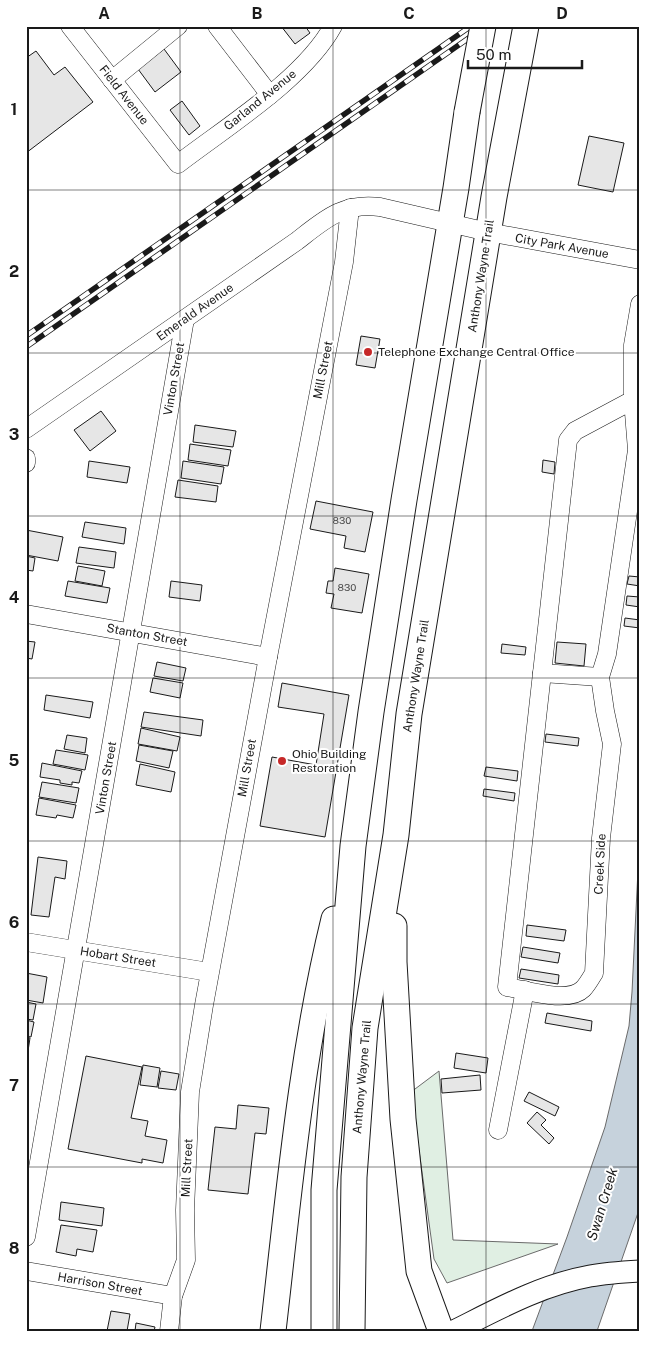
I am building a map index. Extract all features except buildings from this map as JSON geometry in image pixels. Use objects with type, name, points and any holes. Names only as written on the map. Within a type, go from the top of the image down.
[{"type":"highway","points":[[324,1331],[324,1190],[352,846],[404,500],[467,112],[483,26]]},
{"type":"highway","name":"Anthony Wayne Trail","points":[[352,1325],[354,1177],[365,1028],[396,835],[409,714],[488,232],[526,26]]},
{"type":"highway","points":[[396,835],[394,962],[403,1120],[419,1271],[441,1331]]},
{"type":"highway","points":[[273,1331],[299,1104],[324,962],[352,846]]},
{"type":"main road","points":[[454,1331],[519,1298],[546,1288],[590,1276],[640,1271]]},
{"type":"street","name":"Field Avenue","points":[[70,26],[178,164]]},
{"type":"street","points":[[112,80],[178,26]]},
{"type":"street","points":[[217,26],[270,95]]},
{"type":"street","name":"Garland Avenue","points":[[178,164],[270,95],[309,60],[333,26]]},
{"type":"street","name":"City Park Avenue","points":[[367,205],[488,232],[640,260]]},
{"type":"street","name":"Emerald Avenue","points":[[26,429],[297,242],[328,217],[350,208],[367,205]]},
{"type":"street","name":"Mill Street","points":[[169,1331],[173,1296],[186,1260],[185,1210],[190,1092],[209,972],[344,262],[350,208]]},
{"type":"street","name":"Creek Side","points":[[633,400],[575,431],[568,440],[507,987],[567,997],[583,990],[594,973],[601,838],[612,744],[600,677],[607,654],[636,450],[637,421],[633,400],[636,367],[633,345],[640,304]]},
{"type":"street","name":"Vinton Street","points":[[26,1237],[185,319]]},
{"type":"street","name":"Stanton Street","points":[[26,614],[268,657]]},
{"type":"street","points":[[542,673],[600,677]]},
{"type":"street","name":"Hobart Street","points":[[26,942],[209,972]]},
{"type":"street","points":[[498,1130],[525,990]]},
{"type":"street","name":"Harrison Street","points":[[26,1271],[173,1296]]},
{"type":"green space","points":[[439,1071],[453,1240],[558,1244],[447,1283],[434,1259],[411,1092]]},
{"type":"water","name":"Swan Creek","points":[[640,829],[640,1207],[597,1331],[532,1331],[605,1127],[629,1026]]},
{"type":"railway","points":[[26,336],[471,26]]},
{"type":"railway","points":[[26,347],[486,26]]},
{"type":"place","name":"Telephone Exchange Central Office","points":[[368,352]]},
{"type":"place","name":"Ohio Building Restoration","points":[[282,761]]}]
